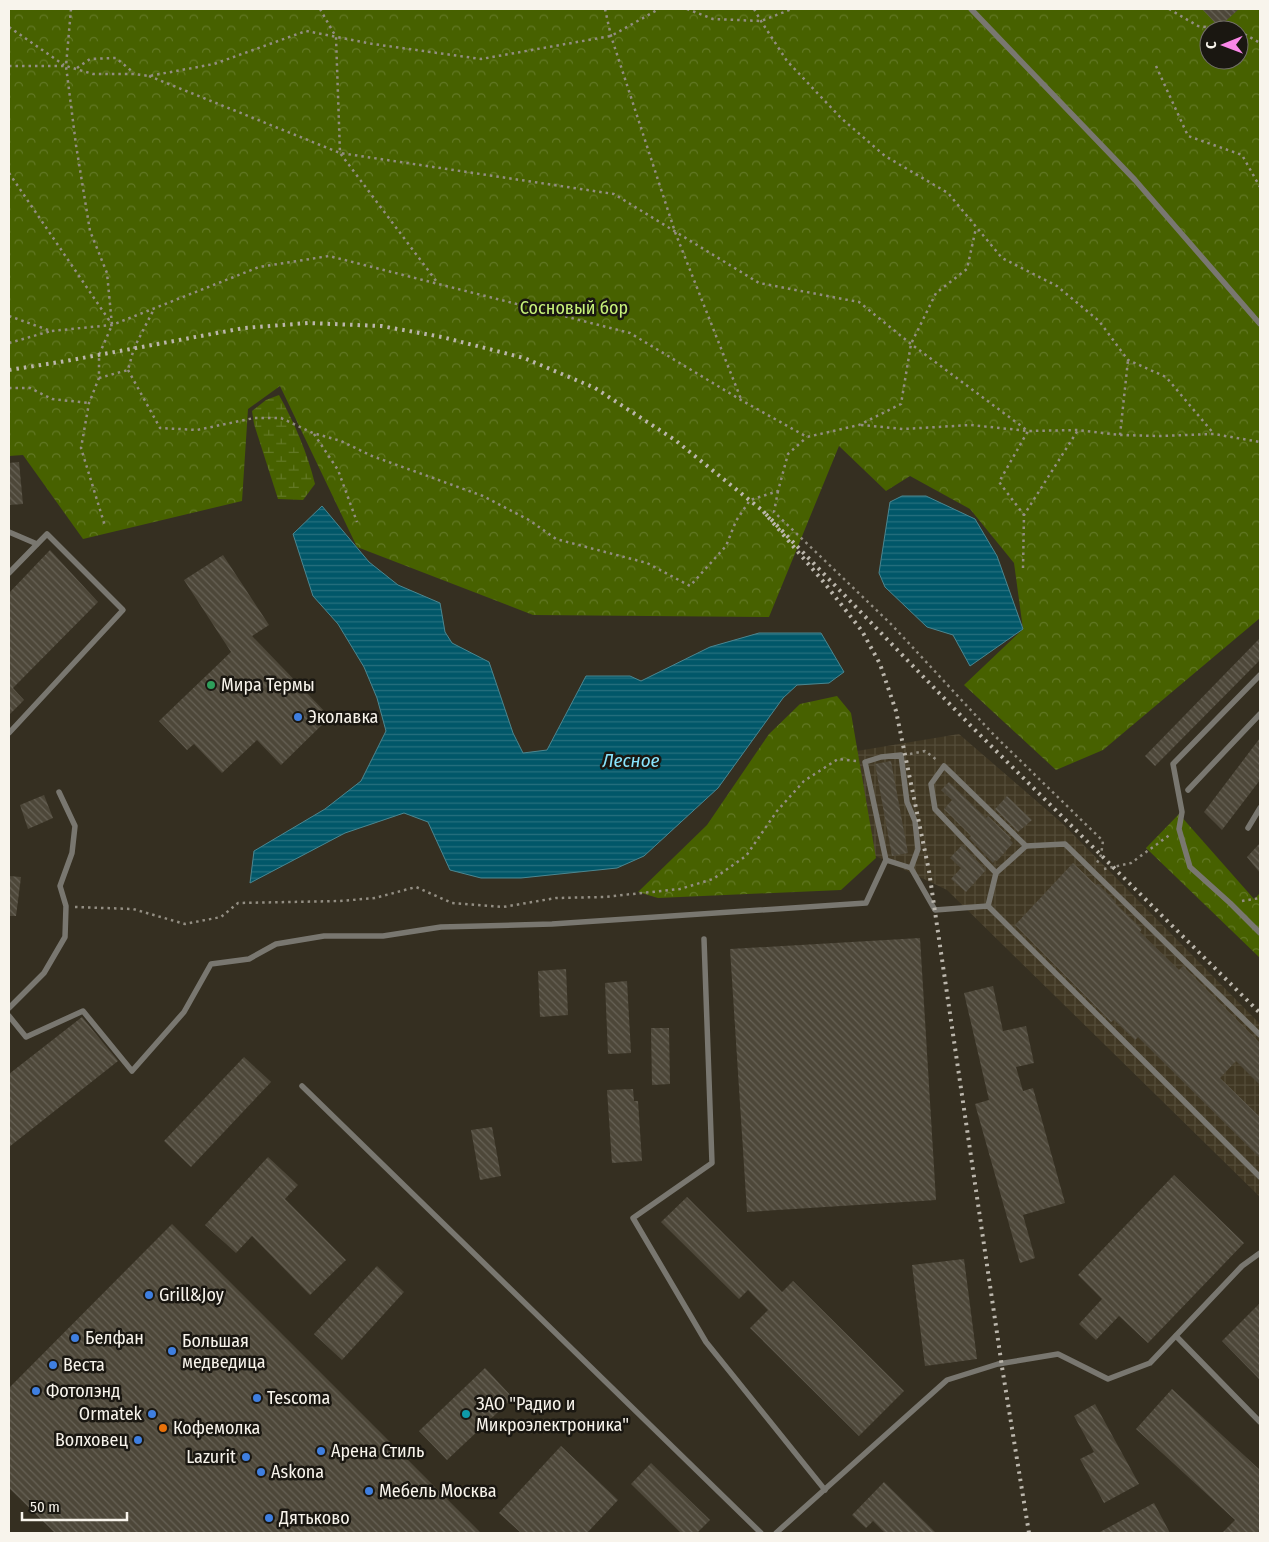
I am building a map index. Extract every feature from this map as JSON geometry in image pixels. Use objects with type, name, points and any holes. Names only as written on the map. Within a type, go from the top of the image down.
[{"type":"lane","points":[[971,9],[1135,180],[1260,324]]},
{"type":"lane","points":[[9,532],[37,544]]},
{"type":"lane","points":[[9,573],[47,534],[123,610],[9,733]]},
{"type":"lane","points":[[1260,676],[1173,764],[1182,812],[1178,829],[1190,866],[1260,933]]},
{"type":"lane","points":[[1188,790],[1260,714]]},
{"type":"lane","points":[[9,1016],[26,1037],[83,1011],[132,1071],[184,1012],[211,964],[249,959],[276,944],[324,936],[383,936],[441,927],[552,924],[866,902],[886,860],[865,762],[881,756],[901,755],[907,802],[915,821],[918,849],[911,868]]},
{"type":"lane","points":[[996,873],[935,809],[931,784],[944,766],[1026,846]]},
{"type":"lane","points":[[9,1008],[44,973],[65,937],[66,906],[60,886],[72,853],[75,826],[59,792]]},
{"type":"lane","points":[[1248,828],[1260,808]]},
{"type":"lane","points":[[988,906],[996,873],[1026,846],[1065,844],[1260,1035]]},
{"type":"lane","points":[[886,860],[911,868],[935,910],[988,906],[1260,1177]]},
{"type":"lane","points":[[704,939],[712,1163],[633,1218],[706,1342],[825,1490]]},
{"type":"lane","points":[[302,1086],[761,1533]]},
{"type":"lane","points":[[776,1533],[947,1380],[998,1364],[1058,1354],[1108,1379],[1150,1363],[1242,1266],[1260,1252]]},
{"type":"lane","points":[[1176,1336],[1260,1422]]},
{"type":"path","points":[[71,9],[66,66],[76,145],[90,231],[107,273],[112,324],[99,355],[99,378],[89,403],[82,448],[105,526]]},
{"type":"path","points":[[320,9],[336,37],[340,153],[438,283]]},
{"type":"path","points":[[605,9],[611,36],[675,232],[741,400]]},
{"type":"path","points":[[149,76],[214,64],[306,31],[373,44],[481,59],[611,36],[659,9]]},
{"type":"path","points":[[687,9],[714,19],[760,21],[792,9]]},
{"type":"path","points":[[754,9],[787,61],[841,118],[885,156],[948,193],[1002,258],[1057,286],[1099,321],[1128,360],[1166,377],[1214,434]]},
{"type":"path","points":[[1169,9],[1199,26]]},
{"type":"path","points":[[9,27],[66,66]]},
{"type":"path","points":[[1249,37],[1260,43]]},
{"type":"path","points":[[77,68],[90,59],[116,58],[135,74]]},
{"type":"path","points":[[9,66],[66,66],[93,74],[149,76],[340,153],[614,194],[760,283],[859,302],[911,344],[1028,431]]},
{"type":"path","points":[[1156,66],[1188,136],[1242,155],[1260,187]]},
{"type":"path","points":[[9,173],[112,324]]},
{"type":"path","points":[[976,228],[967,269],[936,293],[911,344],[901,404],[859,425],[807,437],[788,454],[774,512],[890,623],[994,734],[1103,841],[1101,856],[1093,871]]},
{"type":"path","points":[[9,342],[51,331],[112,324],[259,267],[329,256],[630,333],[741,400],[807,437]]},
{"type":"path","points":[[154,309],[134,348],[128,370],[160,428],[197,430],[254,418],[281,418],[313,433],[341,441],[372,456],[483,496],[529,520],[556,539],[647,563],[690,586],[726,546],[736,521],[750,500],[778,491]]},
{"type":"path","points":[[9,316],[51,331]]},
{"type":"path","points":[[1120,435],[1128,360]]},
{"type":"path","points":[[99,378],[128,370]]},
{"type":"path","points":[[9,388],[30,388],[52,399],[89,403]]},
{"type":"path","points":[[859,425],[903,430],[971,426],[1028,431],[1078,430],[1120,435],[1214,434],[1260,442]]},
{"type":"path","points":[[1023,568],[1024,514],[1078,430]]},
{"type":"path","points":[[1024,514],[999,482],[1028,431]]},
{"type":"path","points":[[313,433],[338,470],[357,522]]},
{"type":"path","points":[[901,755],[925,751],[944,766]]},
{"type":"path","points":[[66,906],[134,909],[184,924],[221,917],[238,903],[340,901],[374,898],[416,887],[452,903],[503,907],[556,898],[604,897],[680,889],[713,879],[746,856],[777,810],[804,780],[838,759],[865,762]]},
{"type":"path","points":[[1093,871],[1131,863],[1178,829]]},
{"type":"path","points":[[1230,903],[1260,898]]},
{"type":"shaded area","points":[[959,734],[1063,824],[1260,1024],[1260,1197],[947,890],[861,849],[857,751]]},
{"type":"green space","name":"Сосновый бор","points":[[9,9],[1260,9],[1260,618],[1103,750],[1056,770],[964,685],[1023,629],[1014,563],[970,509],[910,476],[886,491],[839,446],[769,617],[533,615],[357,547],[280,386],[248,409],[242,501],[83,539],[23,455],[9,456]]},
{"type":"green space","points":[[279,395],[300,438],[315,484],[303,500],[278,499],[254,424],[252,411],[266,400]]},
{"type":"green space","points":[[837,696],[851,713],[876,858],[841,890],[658,898],[638,892],[707,825],[769,734],[800,704]]},
{"type":"green space","points":[[1179,814],[1254,899],[1260,893],[1260,958],[1146,848]]},
{"type":"water","points":[[902,496],[926,496],[975,519],[997,556],[1023,629],[970,666],[953,635],[927,627],[885,587],[879,573],[890,502]]},
{"type":"water","name":"Лесное","points":[[322,506],[369,562],[398,585],[440,603],[445,632],[452,643],[489,662],[513,733],[523,753],[547,750],[586,676],[630,676],[641,681],[710,647],[759,633],[821,633],[844,672],[829,683],[797,685],[783,698],[718,788],[644,856],[617,868],[521,878],[481,878],[450,870],[428,822],[404,813],[345,833],[250,883],[254,851],[325,809],[361,781],[386,731],[377,698],[364,667],[338,624],[313,596],[293,534]]},
{"type":"building","points":[[1202,9],[1239,9],[1227,20],[1212,20]]},
{"type":"building","points":[[19,462],[23,504],[9,505],[9,463]]},
{"type":"building","points":[[50,550],[98,602],[13,688],[24,700],[9,715],[9,593]]},
{"type":"building","points":[[223,555],[269,625],[252,636],[330,717],[281,765],[257,740],[222,773],[194,744],[187,750],[159,721],[231,652],[184,580]]},
{"type":"building","points":[[1260,638],[1260,660],[1155,766],[1145,756]]},
{"type":"building","points":[[1260,738],[1260,780],[1222,830],[1204,812]]},
{"type":"building","points":[[891,761],[908,853],[892,856],[875,764]]},
{"type":"building","points":[[949,782],[986,818],[988,816],[1011,838],[1010,840],[1013,843],[997,861],[995,860],[993,863],[969,838],[971,836],[944,809],[952,800],[941,790]]},
{"type":"building","points":[[44,795],[53,818],[28,829],[20,805]]},
{"type":"building","points":[[1007,796],[1032,820],[1018,832],[995,809]]},
{"type":"building","points":[[1260,843],[1260,873],[1247,857]]},
{"type":"building","points":[[962,845],[986,870],[966,892],[951,879],[961,868],[950,858]]},
{"type":"building","points":[[1073,863],[1116,902],[1142,929],[1140,932],[1179,970],[1183,966],[1260,1043],[1260,1085],[1236,1061],[1220,1078],[1260,1117],[1260,1158],[1138,1037],[1135,1040],[1114,1020],[1111,1022],[1015,925]]},
{"type":"building","points":[[9,876],[21,877],[16,916],[9,916]]},
{"type":"building","points":[[920,938],[936,1200],[747,1212],[730,949]]},
{"type":"building","points":[[566,969],[568,1015],[540,1017],[538,971]]},
{"type":"building","points":[[627,981],[631,1053],[608,1054],[605,983]]},
{"type":"building","points":[[993,986],[1003,1031],[1026,1026],[1034,1063],[1016,1067],[1023,1091],[1033,1088],[1065,1203],[1023,1215],[1035,1258],[1020,1263],[975,1104],[989,1100],[964,993]]},
{"type":"building","points":[[82,1017],[118,1061],[9,1147],[9,1074]]},
{"type":"building","points":[[651,1028],[669,1028],[670,1084],[652,1085]]},
{"type":"building","points":[[244,1057],[271,1082],[191,1167],[164,1141]]},
{"type":"building","points":[[633,1089],[634,1101],[638,1101],[642,1161],[612,1163],[607,1090]]},
{"type":"building","points":[[492,1127],[501,1176],[480,1180],[471,1130]]},
{"type":"building","points":[[268,1157],[298,1185],[285,1199],[346,1260],[310,1295],[252,1236],[236,1253],[205,1225]]},
{"type":"building","points":[[1174,1175],[1244,1243],[1148,1343],[1119,1316],[1096,1340],[1079,1324],[1102,1299],[1078,1275]]},
{"type":"building","points":[[687,1197],[782,1292],[793,1281],[904,1391],[859,1436],[750,1328],[768,1310],[748,1290],[739,1299],[661,1222]]},
{"type":"building","name":"Большая медведица","points":[[172,1224],[481,1533],[55,1533],[9,1488],[9,1388]]},
{"type":"building","points":[[964,1259],[977,1359],[925,1366],[912,1265]]},
{"type":"building","points":[[377,1266],[404,1292],[342,1360],[314,1334]]},
{"type":"building","points":[[1260,1303],[1260,1380],[1222,1341]]},
{"type":"building","name":"ЗАО \"Радио и Микроэлектроника\"","points":[[485,1368],[513,1398],[447,1460],[419,1431]]},
{"type":"building","points":[[1172,1389],[1260,1470],[1260,1533],[1222,1533],[1235,1520],[1136,1429]]},
{"type":"building","points":[[1095,1404],[1139,1484],[1104,1503],[1080,1459],[1094,1452],[1074,1416]]},
{"type":"building","points":[[561,1446],[618,1500],[587,1533],[521,1533],[499,1513]]},
{"type":"building","points":[[651,1463],[710,1520],[697,1533],[681,1533],[631,1484]]},
{"type":"building","points":[[884,1482],[936,1533],[885,1533],[873,1521],[866,1528],[852,1515]]},
{"type":"building","points":[[1154,1503],[1170,1533],[1098,1533]]},
{"type":"railway","points":[[9,370],[244,328],[308,323],[381,326],[442,337],[524,358],[595,388],[675,440],[763,511]]},
{"type":"railway","points":[[1029,1533],[1002,1367],[929,871],[896,711],[880,664],[862,631],[822,580],[763,511],[970,725],[1260,1013]]},
{"type":"place","name":"Мира Термы","points":[[211,685]]},
{"type":"place","name":"Эколавка","points":[[298,717]]},
{"type":"place","name":"Grill&Joy","points":[[149,1295]]},
{"type":"place","name":"Белфан","points":[[75,1338]]},
{"type":"place","name":"Большая медведица","points":[[172,1351]]},
{"type":"place","name":"Веста","points":[[53,1365]]},
{"type":"place","name":"Фотолэнд","points":[[36,1391]]},
{"type":"place","name":"Tescoma","points":[[257,1398]]},
{"type":"place","name":"Ormatek","points":[[152,1414]]},
{"type":"place","name":"ЗАО \"Радио и Микроэлектроника\"","points":[[466,1414]]},
{"type":"place","name":"Кофемолка","points":[[163,1428]]},
{"type":"place","name":"Волховец","points":[[138,1440]]},
{"type":"place","name":"Арена Стиль","points":[[321,1451]]},
{"type":"place","name":"Lazurit","points":[[246,1457]]},
{"type":"place","name":"Askona","points":[[261,1472]]},
{"type":"place","name":"Мебель Москва","points":[[369,1491]]},
{"type":"place","name":"Дятьково","points":[[269,1518]]}]
